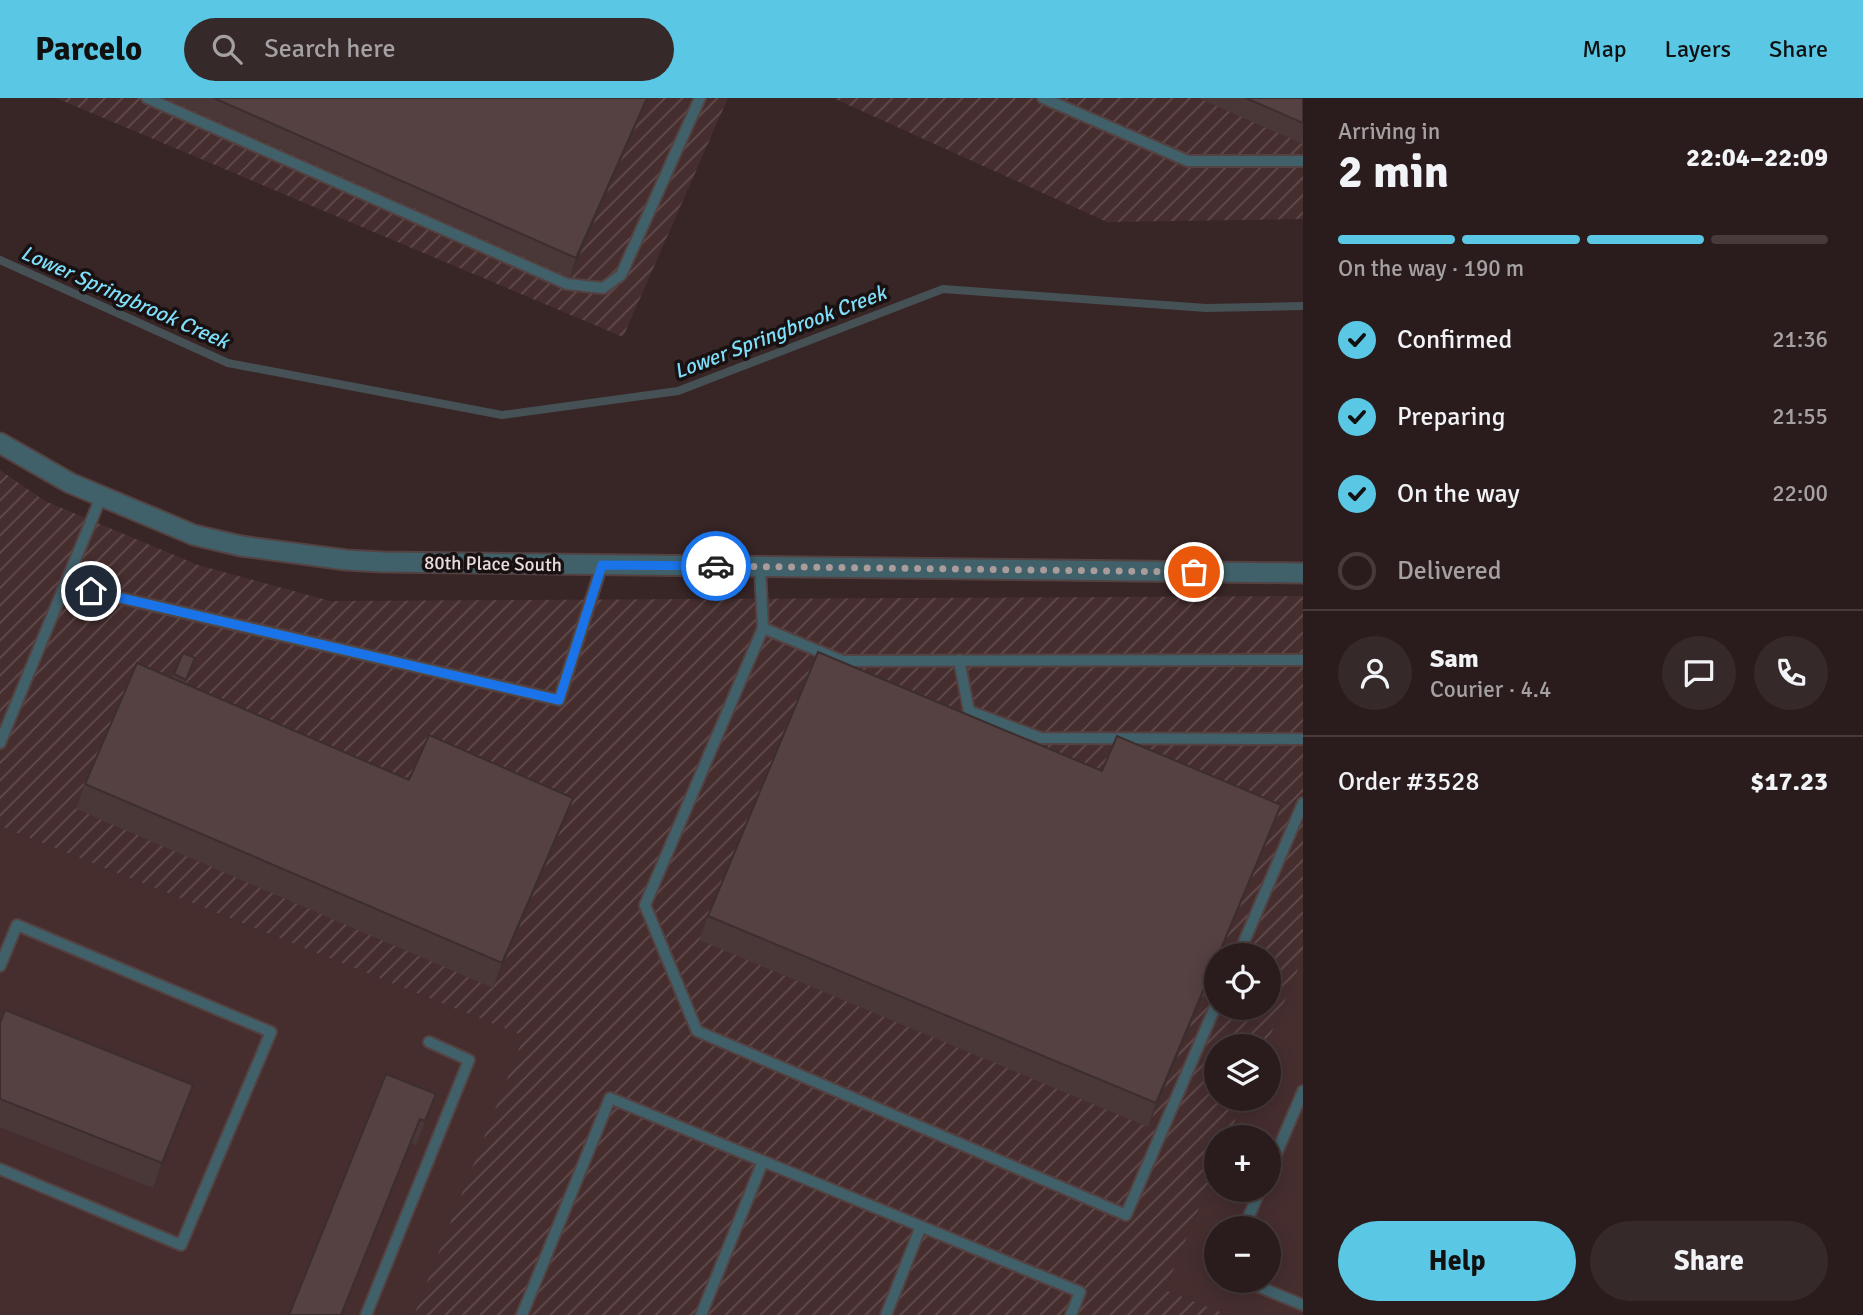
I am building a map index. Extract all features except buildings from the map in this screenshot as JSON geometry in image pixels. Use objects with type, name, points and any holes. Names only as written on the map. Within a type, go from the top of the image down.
[{"type":"street","name":"80th Place South","points":[[0,443],[70,483],[194,535],[253,548],[346,560],[1303,573]]},
{"type":"lane","points":[[147,98],[567,284],[603,288],[621,275],[699,98]]},
{"type":"lane","points":[[1043,98],[1188,161],[1303,160]]},
{"type":"lane","points":[[0,743],[101,497]]},
{"type":"lane","points":[[65,585],[559,700],[602,565]]},
{"type":"lane","points":[[760,567],[762,628],[645,905],[697,1031],[1126,1215],[1210,1020]]},
{"type":"lane","points":[[762,628],[844,661],[1303,660]]},
{"type":"lane","points":[[959,660],[969,711],[1041,738],[1303,739]]},
{"type":"lane","points":[[1244,943],[1303,803]]},
{"type":"lane","points":[[0,966],[18,925],[271,1032],[181,1245],[0,1169]]},
{"type":"lane","points":[[366,1315],[469,1060],[429,1042]]},
{"type":"lane","points":[[1281,1143],[1303,1091]]},
{"type":"lane","points":[[522,1315],[610,1098],[1080,1292],[1071,1315]]},
{"type":"lane","points":[[701,1315],[762,1161]]},
{"type":"lane","points":[[886,1315],[921,1226]]},
{"type":"lane","points":[[1274,1293],[1303,1305]]},
{"type":"shaded area","points":[[56,98],[728,98],[623,337]]},
{"type":"shaded area","points":[[833,98],[1303,98],[1303,219],[1107,222]]},
{"type":"shaded area","points":[[0,470],[45,501],[198,565],[330,601],[1303,596],[1303,957],[1281,1010],[1281,943],[1204,943],[1204,1020],[1277,1020],[1271,1034],[1204,1034],[1204,1111],[1239,1111],[1233,1125],[1204,1125],[1204,1196],[1165,1290],[1228,1315],[414,1315],[524,1036],[0,826]]},
{"type":"shaded area","points":[[0,826],[525,1036],[414,1315],[0,1315]]},
{"type":"shaded area","points":[[1303,957],[1303,1315],[1228,1315],[1165,1290],[1204,1196],[1204,1202],[1281,1202],[1281,1125],[1233,1125],[1239,1111],[1281,1111],[1281,1034],[1271,1034],[1277,1020],[1281,1020],[1281,1010]]},
{"type":"waterway","name":"Lower Springbrook Creek","points":[[0,260],[228,363],[502,415],[678,391],[943,289],[1206,308],[1303,306]]},
{"type":"way so far","points":[[716,566],[1194,572]]},
{"type":"route","points":[[91,591],[559,700],[602,565],[716,566]]}]
